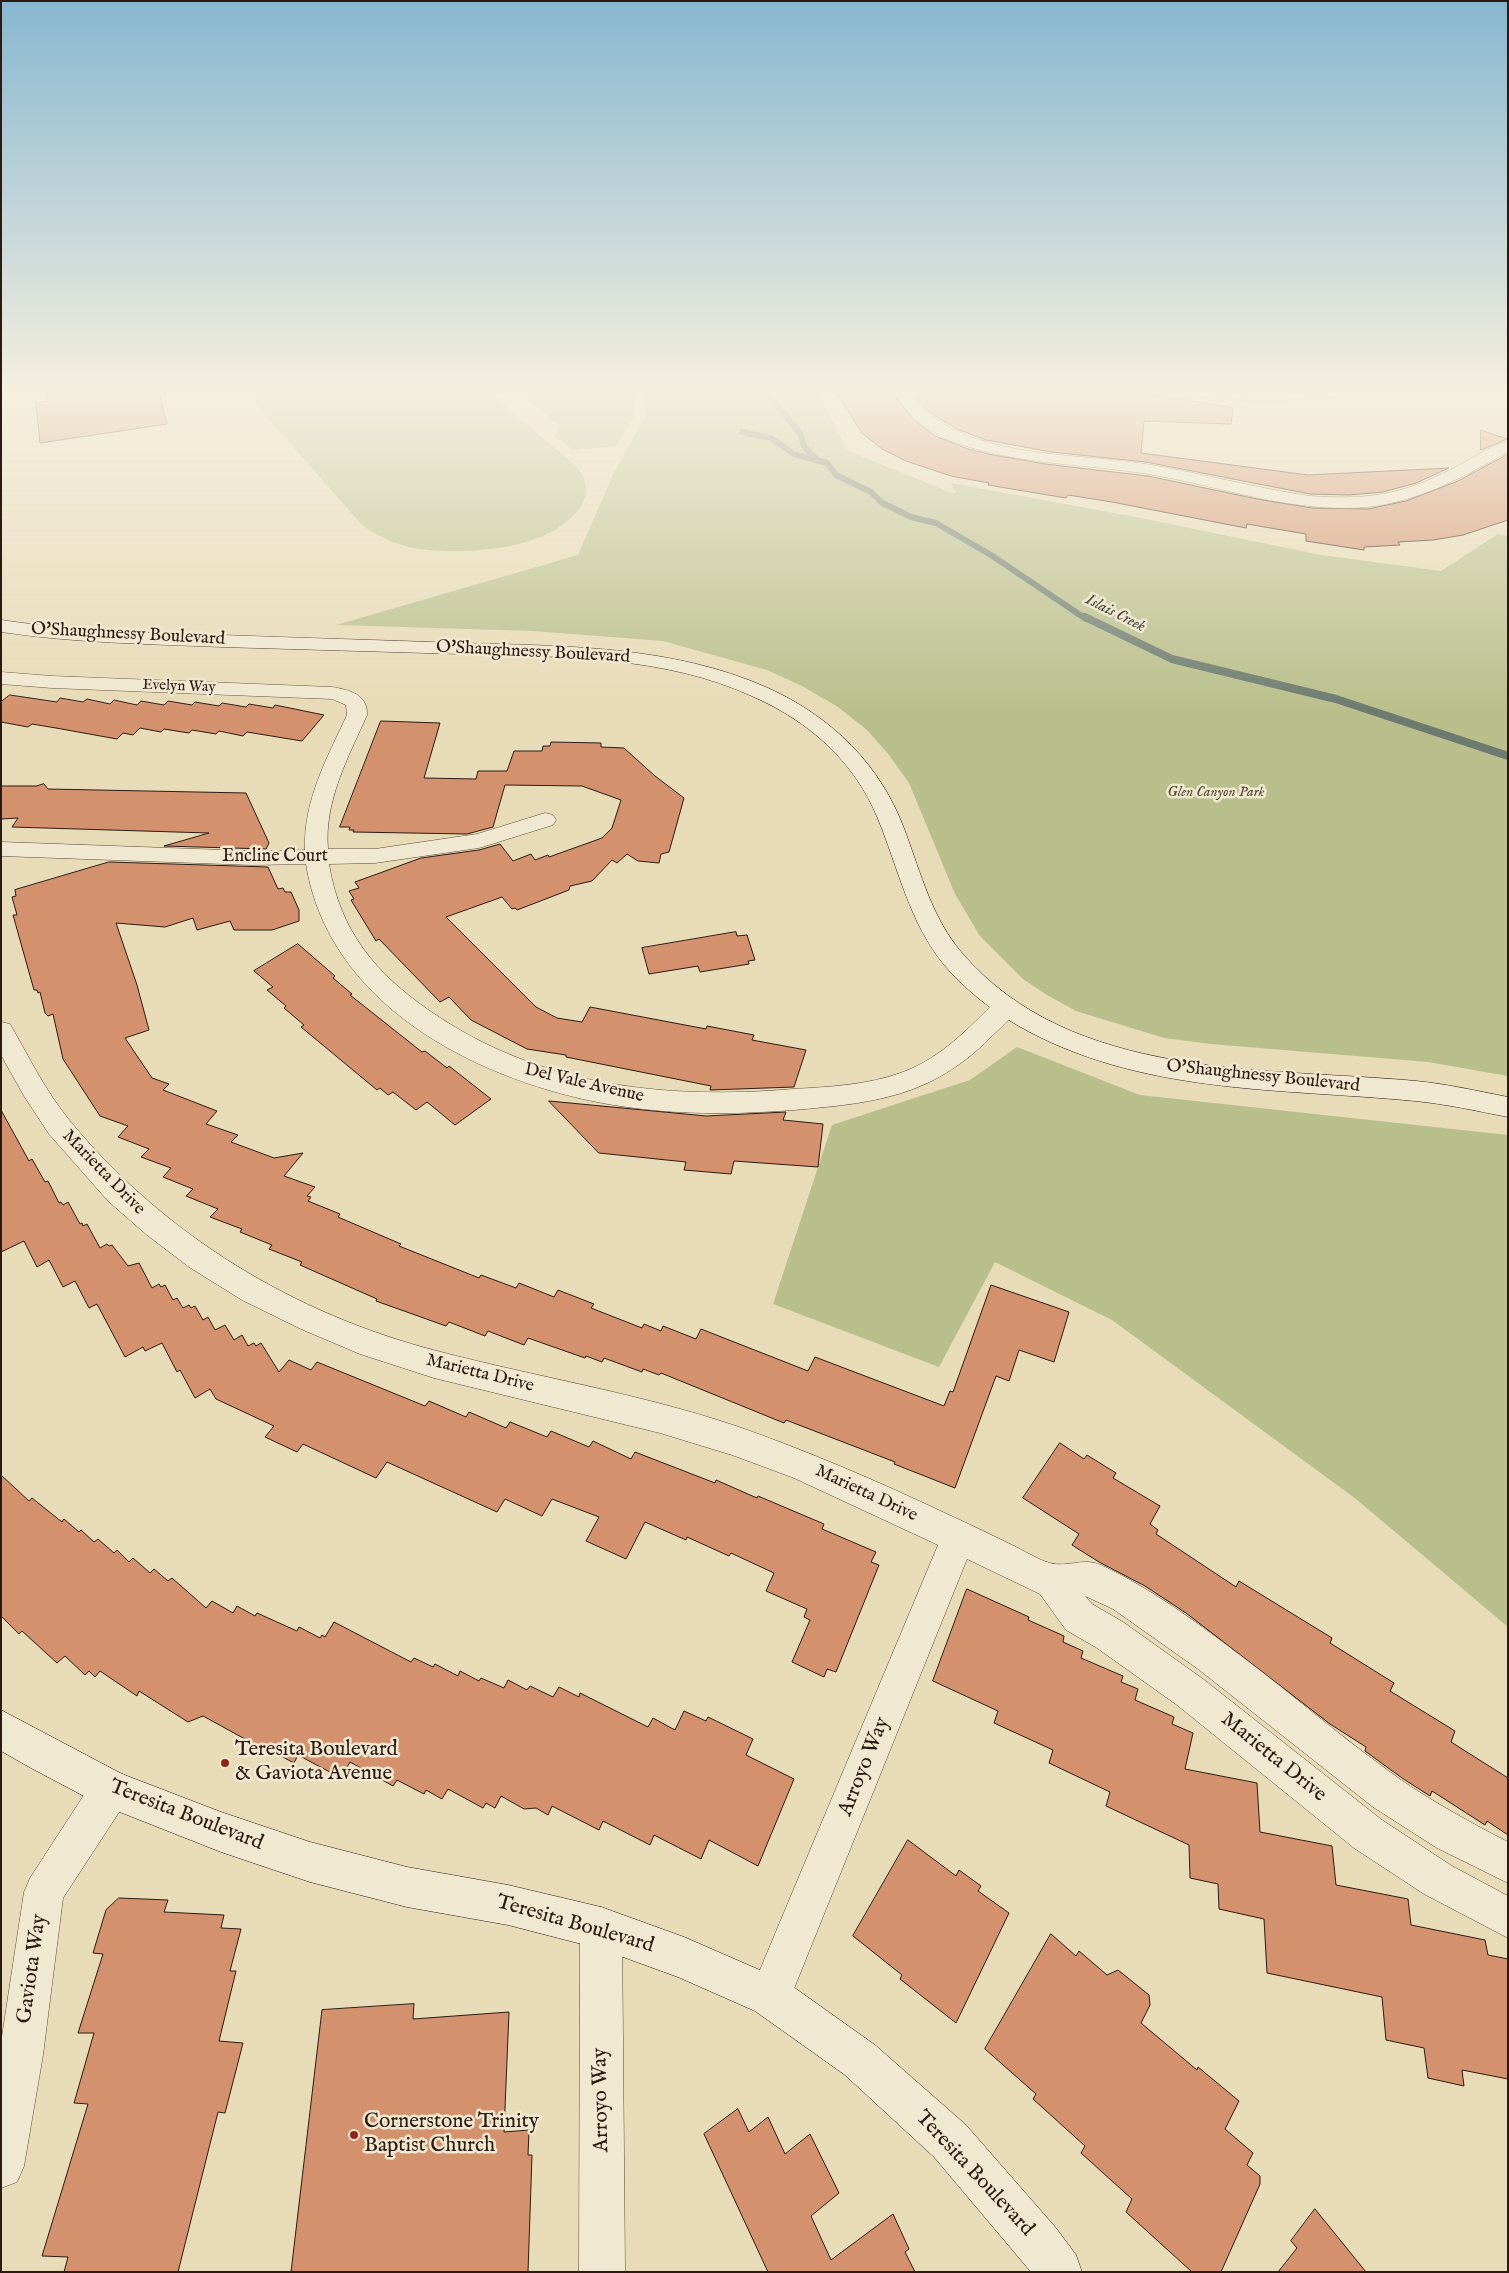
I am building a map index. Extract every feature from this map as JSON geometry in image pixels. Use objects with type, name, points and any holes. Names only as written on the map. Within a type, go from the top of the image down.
[{"type":"street","points":[[1307,499],[1366,502],[1384,499]]},
{"type":"street","name":"O'Shaughnessy Boulevard","points":[[1,626],[95,637],[578,652],[666,663],[708,674],[750,688],[807,717],[824,728],[851,753],[880,796],[920,900],[938,938],[968,973],[1006,1006],[1068,1040],[1102,1054],[1178,1071],[1416,1091],[1508,1107]]},
{"type":"street","name":"Evelyn Way","points":[[1,678],[52,682],[332,693],[345,695],[355,700]]},
{"type":"street","name":"Del Vale Avenue","points":[[355,700],[358,707],[357,716],[321,799],[318,816],[317,857],[326,901],[340,936],[360,964],[385,991],[420,1019],[456,1043],[499,1063],[546,1080],[601,1092],[663,1101],[720,1105],[784,1101],[892,1086],[914,1079],[936,1069],[955,1056],[1006,1006]]},
{"type":"street","name":"Encline Court","points":[[1,849],[253,858],[375,856],[447,847],[504,834],[545,820]]},
{"type":"street","name":"Marietta Drive","points":[[5,1047],[59,1127],[118,1193],[157,1227],[199,1258],[253,1291],[312,1320],[362,1341],[434,1364],[660,1418],[732,1440],[802,1465],[1052,1582],[1079,1617],[1110,1635],[1190,1692],[1368,1834],[1438,1880],[1508,1918]]},
{"type":"street","name":"Arroyo Way","points":[[770,1996],[959,1537]]},
{"type":"street","points":[[1052,1582],[1090,1578],[1126,1597],[1211,1656],[1388,1793],[1451,1834],[1508,1863]]},
{"type":"street","name":"Teresita Boulevard","points":[[1,1729],[44,1755],[111,1789],[203,1825],[310,1862],[407,1887],[508,1905],[601,1928],[684,1958],[770,1996],[860,2060],[950,2141],[1040,2244],[1059,2272]]},
{"type":"street","name":"Gaviota Way","points":[[1,2166],[21,2055],[44,1892],[111,1789]]},
{"type":"street","name":"Arroyo Way","points":[[601,1928],[602,2272]]},
{"type":"green space","points":[[339,499],[584,499],[581,506],[568,520],[552,532],[512,546],[490,549],[447,551],[419,549],[401,545],[384,538],[361,524]]},
{"type":"green space","name":"Glen Canyon Park","points":[[602,499],[1038,499],[1321,555],[1441,571],[1498,534],[1508,536],[1508,1076],[1428,1062],[1211,1044],[1164,1038],[1076,1011],[1023,979],[980,936],[955,894],[909,783],[889,755],[867,730],[838,707],[802,686],[767,670],[663,641],[533,631],[336,625],[578,555]]},
{"type":"green space","points":[[1017,1047],[1140,1095],[1508,1135],[1508,1627],[1356,1499],[1112,1320],[995,1262],[939,1367],[773,1304],[832,1125],[970,1080]]},
{"type":"building","points":[[1094,499],[1257,499],[1312,508],[1368,509],[1411,499],[1508,499],[1508,520],[1463,535],[1433,540],[1398,542],[1400,545],[1364,547],[1364,550],[1306,541],[1306,534],[1247,524],[1246,528]]},
{"type":"building","points":[[10,695],[57,702],[60,698],[83,702],[87,699],[110,704],[114,700],[137,705],[141,701],[164,705],[168,701],[192,705],[195,702],[219,706],[222,703],[246,707],[249,704],[273,708],[275,705],[324,715],[302,741],[247,732],[243,736],[219,731],[216,734],[192,730],[189,733],[164,729],[161,732],[140,728],[133,735],[123,733],[117,739],[32,724],[28,727],[1,722],[1,702]]},
{"type":"building","points":[[381,721],[440,723],[424,778],[476,779],[478,771],[507,771],[514,751],[542,751],[543,746],[550,746],[551,742],[601,743],[601,747],[624,748],[655,776],[684,798],[669,852],[661,854],[659,863],[638,861],[627,854],[617,863],[612,860],[592,881],[570,886],[569,890],[517,910],[515,908],[512,909],[502,897],[446,917],[536,1007],[557,1018],[582,1022],[590,1007],[706,1029],[707,1026],[754,1035],[752,1040],[806,1050],[794,1087],[710,1090],[711,1086],[566,1057],[566,1055],[527,1049],[471,1020],[449,997],[440,1002],[379,939],[376,941],[351,900],[354,899],[349,891],[359,888],[355,882],[421,858],[479,850],[500,844],[513,861],[531,854],[535,860],[548,855],[549,857],[602,838],[612,828],[621,800],[582,786],[505,785],[493,827],[467,834],[353,832],[354,830],[349,830],[350,827],[340,827]]},
{"type":"building","points":[[44,784],[48,789],[246,793],[269,843],[266,849],[164,846],[209,833],[12,827],[18,818],[1,819],[1,786],[36,786]]},
{"type":"building","points":[[109,862],[268,867],[278,889],[283,888],[285,892],[291,892],[299,910],[299,921],[272,930],[234,930],[230,921],[197,930],[193,918],[165,927],[116,923],[137,985],[149,1030],[125,1038],[152,1078],[169,1084],[163,1090],[217,1111],[206,1124],[238,1135],[231,1142],[274,1158],[303,1153],[284,1176],[315,1187],[307,1196],[311,1197],[308,1201],[340,1214],[338,1217],[401,1244],[399,1246],[479,1278],[481,1275],[516,1288],[519,1283],[554,1297],[558,1290],[594,1304],[591,1308],[642,1328],[644,1324],[661,1331],[663,1326],[696,1339],[701,1329],[808,1371],[815,1357],[944,1406],[950,1391],[953,1392],[991,1285],[1069,1312],[1054,1362],[1019,1350],[1009,1381],[996,1376],[955,1488],[894,1464],[895,1462],[786,1420],[784,1423],[661,1373],[659,1375],[643,1369],[642,1372],[604,1358],[602,1362],[586,1356],[585,1358],[528,1338],[524,1345],[488,1331],[485,1336],[449,1322],[446,1326],[376,1301],[377,1299],[300,1265],[302,1262],[269,1249],[272,1245],[240,1232],[242,1229],[210,1217],[218,1209],[186,1196],[193,1189],[163,1177],[171,1168],[141,1157],[149,1149],[118,1137],[128,1126],[100,1116],[63,1059],[53,1014],[48,1016],[45,1013],[40,992],[38,993],[37,990],[34,990],[13,915],[17,915],[12,897],[16,896],[15,890]]},
{"type":"building","points":[[736,932],[737,936],[747,935],[755,960],[748,961],[749,964],[700,972],[698,966],[649,974],[642,948]]},
{"type":"building","points":[[298,944],[335,976],[333,978],[352,994],[350,995],[422,1052],[425,1051],[447,1068],[449,1066],[491,1099],[455,1125],[427,1102],[416,1110],[393,1092],[388,1095],[380,1088],[377,1090],[301,1027],[304,1025],[267,990],[273,987],[254,971]]},
{"type":"building","points":[[549,1101],[706,1116],[786,1112],[783,1120],[823,1124],[818,1167],[734,1161],[731,1174],[684,1170],[686,1162],[599,1153]]},
{"type":"building","points":[[1,1110],[29,1161],[32,1159],[45,1182],[48,1181],[59,1203],[61,1202],[63,1205],[68,1202],[80,1224],[82,1223],[83,1226],[87,1224],[100,1248],[107,1244],[109,1246],[112,1245],[128,1266],[139,1263],[152,1288],[159,1284],[161,1287],[165,1285],[173,1300],[177,1298],[183,1308],[189,1305],[191,1308],[195,1306],[203,1320],[208,1317],[215,1330],[225,1325],[234,1340],[242,1335],[248,1346],[254,1343],[256,1346],[261,1343],[279,1372],[289,1360],[311,1370],[317,1362],[425,1406],[429,1401],[466,1417],[469,1412],[506,1428],[510,1422],[547,1437],[551,1431],[589,1447],[593,1441],[631,1459],[635,1452],[715,1483],[716,1480],[757,1498],[758,1496],[824,1524],[822,1529],[876,1552],[871,1562],[879,1565],[836,1672],[827,1669],[824,1677],[792,1662],[810,1620],[804,1617],[807,1609],[766,1591],[774,1573],[731,1553],[729,1556],[687,1537],[686,1540],[645,1522],[626,1559],[586,1541],[599,1517],[552,1499],[542,1516],[505,1499],[497,1512],[387,1462],[376,1478],[303,1444],[297,1452],[265,1437],[274,1426],[216,1399],[210,1389],[195,1398],[180,1370],[177,1372],[162,1343],[145,1351],[143,1347],[125,1357],[97,1304],[89,1308],[75,1281],[63,1287],[49,1260],[37,1267],[24,1241],[1,1252]]},
{"type":"building","points":[[1060,1443],[1084,1459],[1087,1455],[1116,1473],[1113,1478],[1160,1506],[1150,1524],[1158,1530],[1156,1534],[1236,1587],[1239,1581],[1332,1638],[1330,1643],[1394,1683],[1390,1691],[1455,1731],[1451,1742],[1508,1778],[1508,1835],[1487,1821],[1485,1825],[1432,1791],[1430,1796],[1402,1778],[1365,1751],[1366,1747],[1330,1724],[1186,1613],[1145,1586],[1099,1562],[1072,1545],[1079,1534],[1023,1498]]},
{"type":"building","points":[[1,1475],[29,1501],[32,1498],[62,1522],[64,1519],[79,1532],[81,1530],[94,1542],[98,1539],[114,1553],[117,1550],[129,1562],[133,1558],[150,1573],[154,1569],[168,1581],[172,1578],[206,1608],[212,1601],[233,1613],[237,1606],[255,1616],[257,1613],[297,1631],[299,1627],[320,1638],[322,1635],[325,1637],[334,1622],[411,1662],[414,1658],[433,1667],[435,1664],[458,1676],[460,1671],[479,1681],[481,1678],[504,1688],[508,1680],[527,1690],[530,1686],[553,1697],[559,1687],[579,1697],[580,1693],[648,1727],[653,1718],[675,1730],[684,1711],[706,1721],[708,1717],[753,1739],[746,1755],[794,1779],[758,1866],[709,1840],[701,1859],[654,1835],[650,1845],[603,1821],[599,1830],[552,1806],[548,1815],[536,1808],[524,1809],[501,1796],[495,1808],[486,1803],[483,1808],[448,1789],[442,1799],[426,1790],[424,1794],[397,1780],[393,1786],[350,1762],[341,1778],[298,1755],[294,1763],[277,1754],[276,1756],[203,1716],[188,1722],[139,1691],[137,1696],[100,1671],[95,1677],[89,1671],[85,1675],[65,1656],[57,1663],[22,1631],[19,1634],[1,1616]]},
{"type":"building","points":[[967,1589],[1029,1617],[1028,1620],[1064,1636],[1063,1642],[1083,1651],[1081,1658],[1123,1676],[1121,1682],[1138,1689],[1135,1700],[1174,1717],[1172,1724],[1193,1733],[1185,1769],[1257,1783],[1260,1832],[1332,1846],[1336,1885],[1408,1899],[1411,1925],[1485,1940],[1488,1955],[1508,1959],[1508,2079],[1462,2070],[1464,2086],[1428,2078],[1424,2048],[1386,2040],[1382,1997],[1267,1973],[1264,1919],[1219,1909],[1218,1884],[1190,1878],[1189,1845],[1106,1806],[1110,1792],[1049,1763],[1053,1750],[994,1723],[998,1711],[933,1681]]},
{"type":"building","points":[[908,1840],[956,1876],[959,1870],[981,1886],[978,1891],[1009,1913],[956,2023],[900,1979],[902,1975],[853,1936]]},
{"type":"building","points":[[119,1898],[168,1900],[164,1912],[224,1915],[221,1928],[241,1929],[230,1971],[236,1971],[219,2041],[243,2043],[225,2113],[218,2112],[178,2272],[64,2272],[68,2257],[42,2256],[88,2104],[74,2103],[94,2033],[78,2033],[103,1954],[93,1953],[106,1910]]},
{"type":"building","points":[[1051,1934],[1076,1956],[1079,1951],[1107,1975],[1118,1970],[1149,1995],[1150,2005],[1141,2023],[1197,2070],[1198,2067],[1239,2101],[1225,2129],[1253,2153],[1247,2165],[1260,2176],[1260,2184],[1221,2272],[1192,2272],[1126,2212],[1132,2199],[1081,2153],[1085,2146],[1033,2099],[1036,2094],[985,2049]]},
{"type":"building","name":"Cornerstone Trinity Baptist Church","points":[[414,2004],[413,2019],[509,2012],[504,2132],[529,2130],[528,2155],[532,2155],[528,2272],[291,2272],[322,2010]]},
{"type":"building","points":[[738,2109],[749,2132],[768,2117],[785,2154],[810,2134],[839,2193],[811,2216],[831,2260],[893,2214],[909,2249],[905,2252],[915,2272],[768,2272],[704,2134]]},
{"type":"building","points":[[1315,2209],[1366,2272],[1278,2272],[1297,2248],[1291,2241]]},
{"type":"waterway","name":"Islais Creek","points":[[878,499],[911,517],[936,523],[991,555],[1086,619]]},
{"type":"waterway","name":"Islais Creek","points":[[1085,617],[1172,659],[1336,699],[1508,756]]},
{"type":"place","name":"Teresita Boulevard & Gaviota Avenue","points":[[225,1763]]},
{"type":"place","name":"Cornerstone Trinity Baptist Church","points":[[354,2135]]}]
